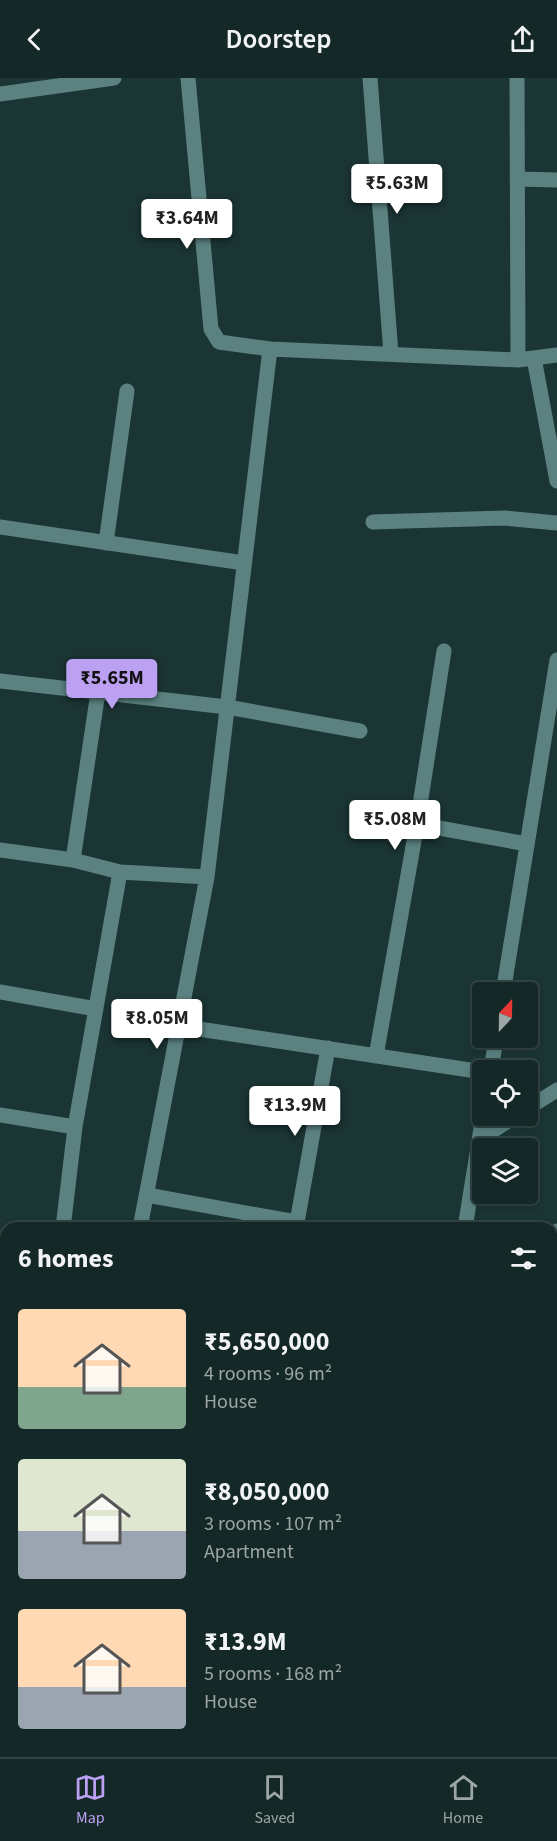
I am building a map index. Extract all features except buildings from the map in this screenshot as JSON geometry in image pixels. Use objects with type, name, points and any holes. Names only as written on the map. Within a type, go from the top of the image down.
[{"type":"street","points":[[0,94],[114,78]]},
{"type":"street","points":[[188,78],[211,329],[219,342],[270,349],[518,360],[557,355]]},
{"type":"street","points":[[370,78],[391,354]]},
{"type":"street","points":[[517,78],[518,360]]},
{"type":"street","points":[[518,179],[557,180]]},
{"type":"street","points":[[141,1222],[207,878],[270,349]]},
{"type":"street","points":[[534,358],[557,481]]},
{"type":"street","points":[[106,543],[127,391]]},
{"type":"street","points":[[373,522],[504,518],[557,523]]},
{"type":"street","points":[[0,527],[244,563]]},
{"type":"street","points":[[376,1056],[417,824],[444,651]]},
{"type":"street","points":[[505,982],[557,660]]},
{"type":"street","points":[[0,681],[227,707],[360,731]]},
{"type":"street","points":[[73,860],[98,692]]},
{"type":"street","points":[[417,824],[527,844]]},
{"type":"street","points":[[0,850],[73,860],[120,872],[207,878]]},
{"type":"street","points":[[64,1222],[75,1127],[120,872]]},
{"type":"street","points":[[0,992],[96,1009]]},
{"type":"street","points":[[178,1026],[472,1070]]},
{"type":"street","points":[[297,1222],[328,1048]]},
{"type":"street","points":[[538,1102],[557,1090]]},
{"type":"street","points":[[0,1115],[75,1127]]},
{"type":"street","points":[[483,1138],[501,1126]]},
{"type":"street","points":[[466,1222],[472,1187]]},
{"type":"street","points":[[147,1195],[281,1222]]}]
